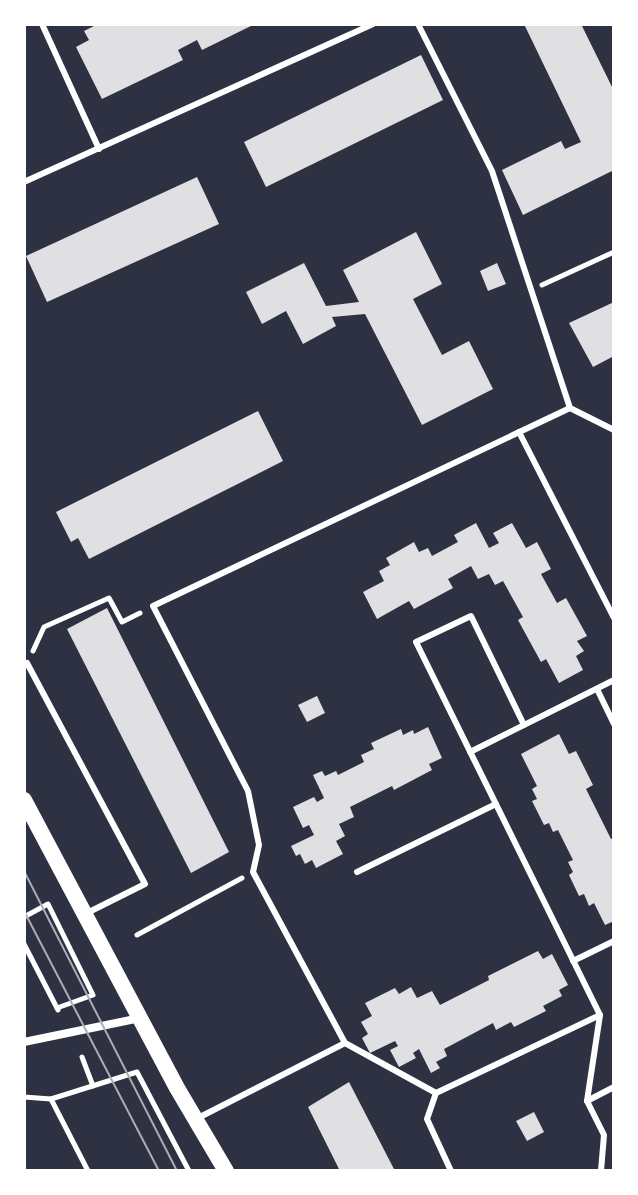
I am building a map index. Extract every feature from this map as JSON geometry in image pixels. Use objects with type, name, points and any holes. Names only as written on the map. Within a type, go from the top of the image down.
[{"type":"main road","points":[[24,800],[226,1171]]},
{"type":"street","points":[[24,1042],[140,1018]]},
{"type":"lane","points":[[42,24],[99,149]]},
{"type":"lane","points":[[24,182],[373,24]]},
{"type":"lane","points":[[418,24],[492,171],[570,408],[614,430]]},
{"type":"lane","points":[[436,1093],[345,1043],[253,872],[259,845],[248,791],[153,606],[570,408]]},
{"type":"lane","points":[[519,432],[614,618]]},
{"type":"lane","points":[[524,725],[471,616],[416,642],[600,1015],[587,1101],[604,1135],[601,1171]]},
{"type":"lane","points":[[26,664],[145,884],[84,914]]},
{"type":"lane","points":[[470,752],[614,680]]},
{"type":"lane","points":[[597,689],[614,724]]},
{"type":"lane","points":[[357,872],[496,804]]},
{"type":"lane","points":[[573,961],[614,941]]},
{"type":"lane","points":[[451,1171],[427,1119],[436,1093],[600,1015]]},
{"type":"lane","points":[[196,1119],[345,1043]]},
{"type":"lane","points":[[587,1101],[614,1087]]},
{"type":"path","points":[[531,290],[614,252]]},
{"type":"path","points":[[26,664],[44,627],[109,598],[122,622],[153,606]]},
{"type":"path","points":[[137,935],[253,872]]},
{"type":"path","points":[[24,917],[48,904],[93,995],[57,1008]]},
{"type":"path","points":[[24,944],[64,1022]]},
{"type":"path","points":[[82,1057],[93,1086]]},
{"type":"path","points":[[24,1097],[51,1099],[137,1072],[189,1171]]},
{"type":"path","points":[[51,1099],[88,1171]]},
{"type":"building","points":[[98,24],[255,24],[202,50],[197,40],[178,50],[183,60],[102,99],[76,47],[89,40],[84,31]]},
{"type":"building","points":[[524,24],[581,24],[614,91],[614,170],[523,215],[502,170],[561,141],[565,149],[581,142]]},
{"type":"building","points":[[421,55],[443,100],[266,187],[244,142]]},
{"type":"building","points":[[197,177],[219,224],[47,302],[26,256]]},
{"type":"building","points":[[416,232],[442,284],[413,299],[442,355],[469,341],[493,389],[422,425],[365,314],[332,317],[336,326],[303,344],[286,311],[262,324],[246,292],[304,263],[326,306],[359,302],[343,270]]},
{"type":"building","points":[[497,263],[506,284],[488,291],[480,271]]},
{"type":"building","points":[[614,302],[614,356],[593,367],[569,323]]},
{"type":"building","points":[[258,411],[283,461],[89,559],[78,538],[71,542],[56,512]]},
{"type":"building","points":[[476,523],[489,548],[499,543],[493,533],[512,523],[526,548],[537,542],[551,569],[541,574],[557,603],[566,598],[587,636],[577,641],[584,651],[576,656],[583,670],[559,683],[546,659],[541,662],[518,620],[523,617],[503,581],[495,585],[489,574],[478,579],[471,566],[448,579],[453,588],[414,609],[409,601],[377,619],[363,592],[384,581],[379,571],[390,565],[386,558],[414,542],[419,552],[428,548],[432,556],[458,542],[454,535]]},
{"type":"building","points":[[107,608],[229,852],[191,873],[67,629]]},
{"type":"building","points":[[317,696],[325,713],[307,722],[298,705]]},
{"type":"building","points":[[428,727],[442,758],[429,764],[432,770],[394,790],[392,786],[350,807],[354,817],[339,824],[345,836],[336,841],[343,854],[316,868],[312,860],[305,864],[300,854],[296,856],[291,846],[314,835],[309,825],[303,828],[293,807],[314,797],[317,802],[324,798],[313,775],[322,771],[325,776],[336,771],[338,775],[364,762],[361,755],[374,749],[371,743],[401,729],[403,735],[413,730],[414,734]]},
{"type":"building","points":[[559,734],[569,754],[576,751],[593,785],[586,789],[611,839],[614,838],[614,921],[605,925],[594,903],[589,906],[584,894],[579,896],[569,875],[573,872],[568,862],[573,860],[558,830],[553,832],[549,823],[544,825],[532,801],[537,799],[532,789],[537,786],[521,754]]},
{"type":"building","points":[[538,951],[543,959],[552,954],[568,985],[559,990],[562,996],[543,1006],[546,1011],[514,1027],[511,1022],[496,1030],[493,1023],[444,1049],[447,1056],[436,1062],[440,1068],[431,1073],[419,1049],[413,1053],[416,1058],[399,1067],[390,1050],[398,1046],[395,1041],[370,1053],[362,1038],[368,1034],[361,1022],[372,1016],[365,1003],[395,988],[399,994],[411,987],[417,998],[432,991],[440,1005]]},
{"type":"building","points":[[349,1082],[395,1171],[340,1171],[308,1107]]},
{"type":"building","points":[[534,1112],[544,1132],[527,1141],[516,1121]]},
{"type":"tram line","points":[[24,871],[177,1171]]},
{"type":"tram line","points":[[24,911],[159,1171]]}]
